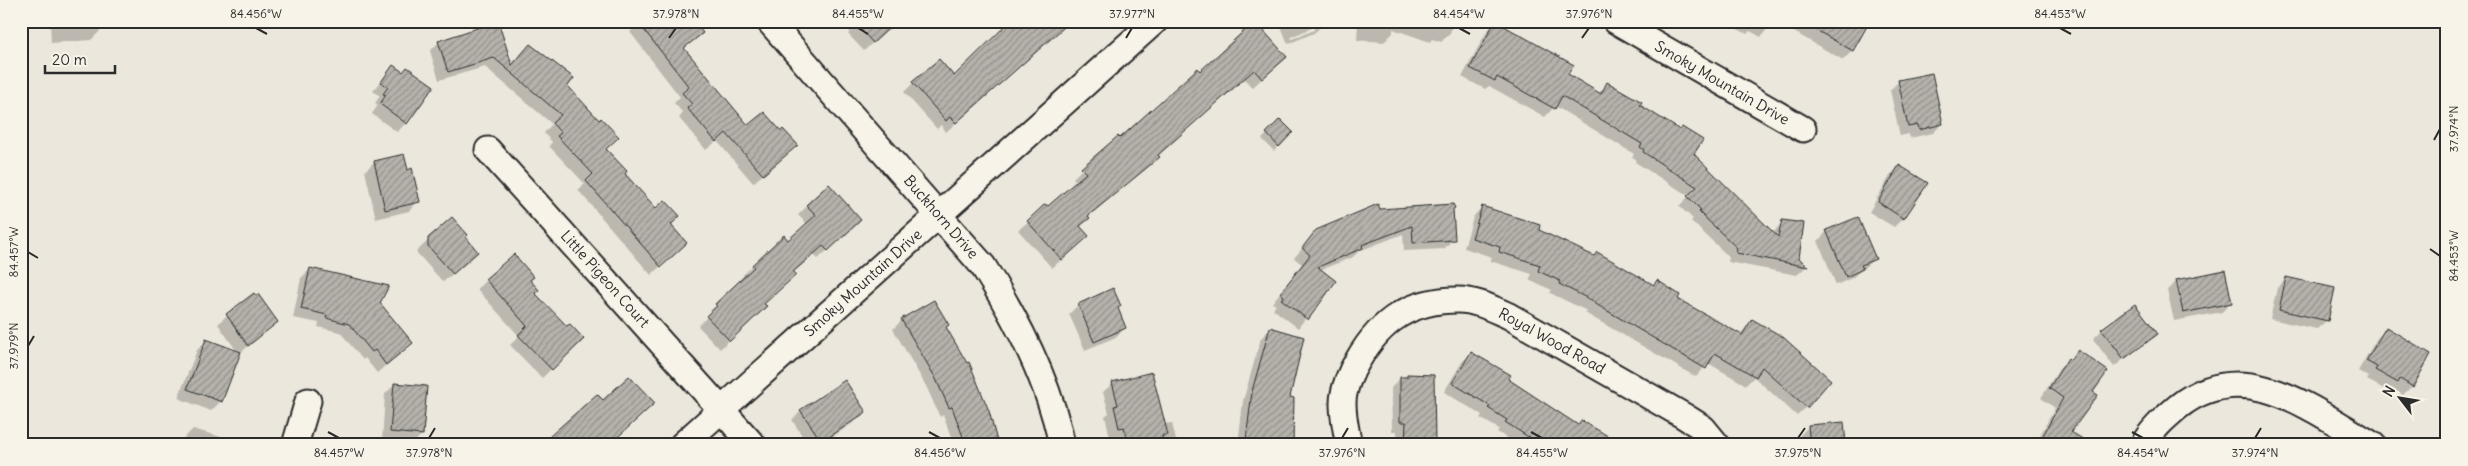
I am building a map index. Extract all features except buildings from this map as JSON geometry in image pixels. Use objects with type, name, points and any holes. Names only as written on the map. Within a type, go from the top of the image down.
[{"type":"street","name":"Buckhorn Drive","points":[[769,21],[940,214],[983,266],[1008,306],[1050,398],[1062,445]]},
{"type":"street","name":"Smoky Mountain Drive","points":[[682,445],[1154,21]]},
{"type":"street","name":"Smoky Mountain Drive","points":[[1616,21],[1803,129]]},
{"type":"street","name":"Little Pigeon Court","points":[[488,150],[753,445]]},
{"type":"street","name":"Royal Wood Road","points":[[1349,445],[1343,401],[1352,370],[1367,344],[1384,324],[1406,310],[1430,303],[1460,300],[1488,306],[1509,316],[1684,416],[1703,428],[1717,445]]},
{"type":"street","points":[[2143,445],[2163,419],[2184,403],[2205,391],[2226,385],[2259,386],[2293,399],[2373,445]]},
{"type":"street","points":[[295,445],[308,401]]}]
